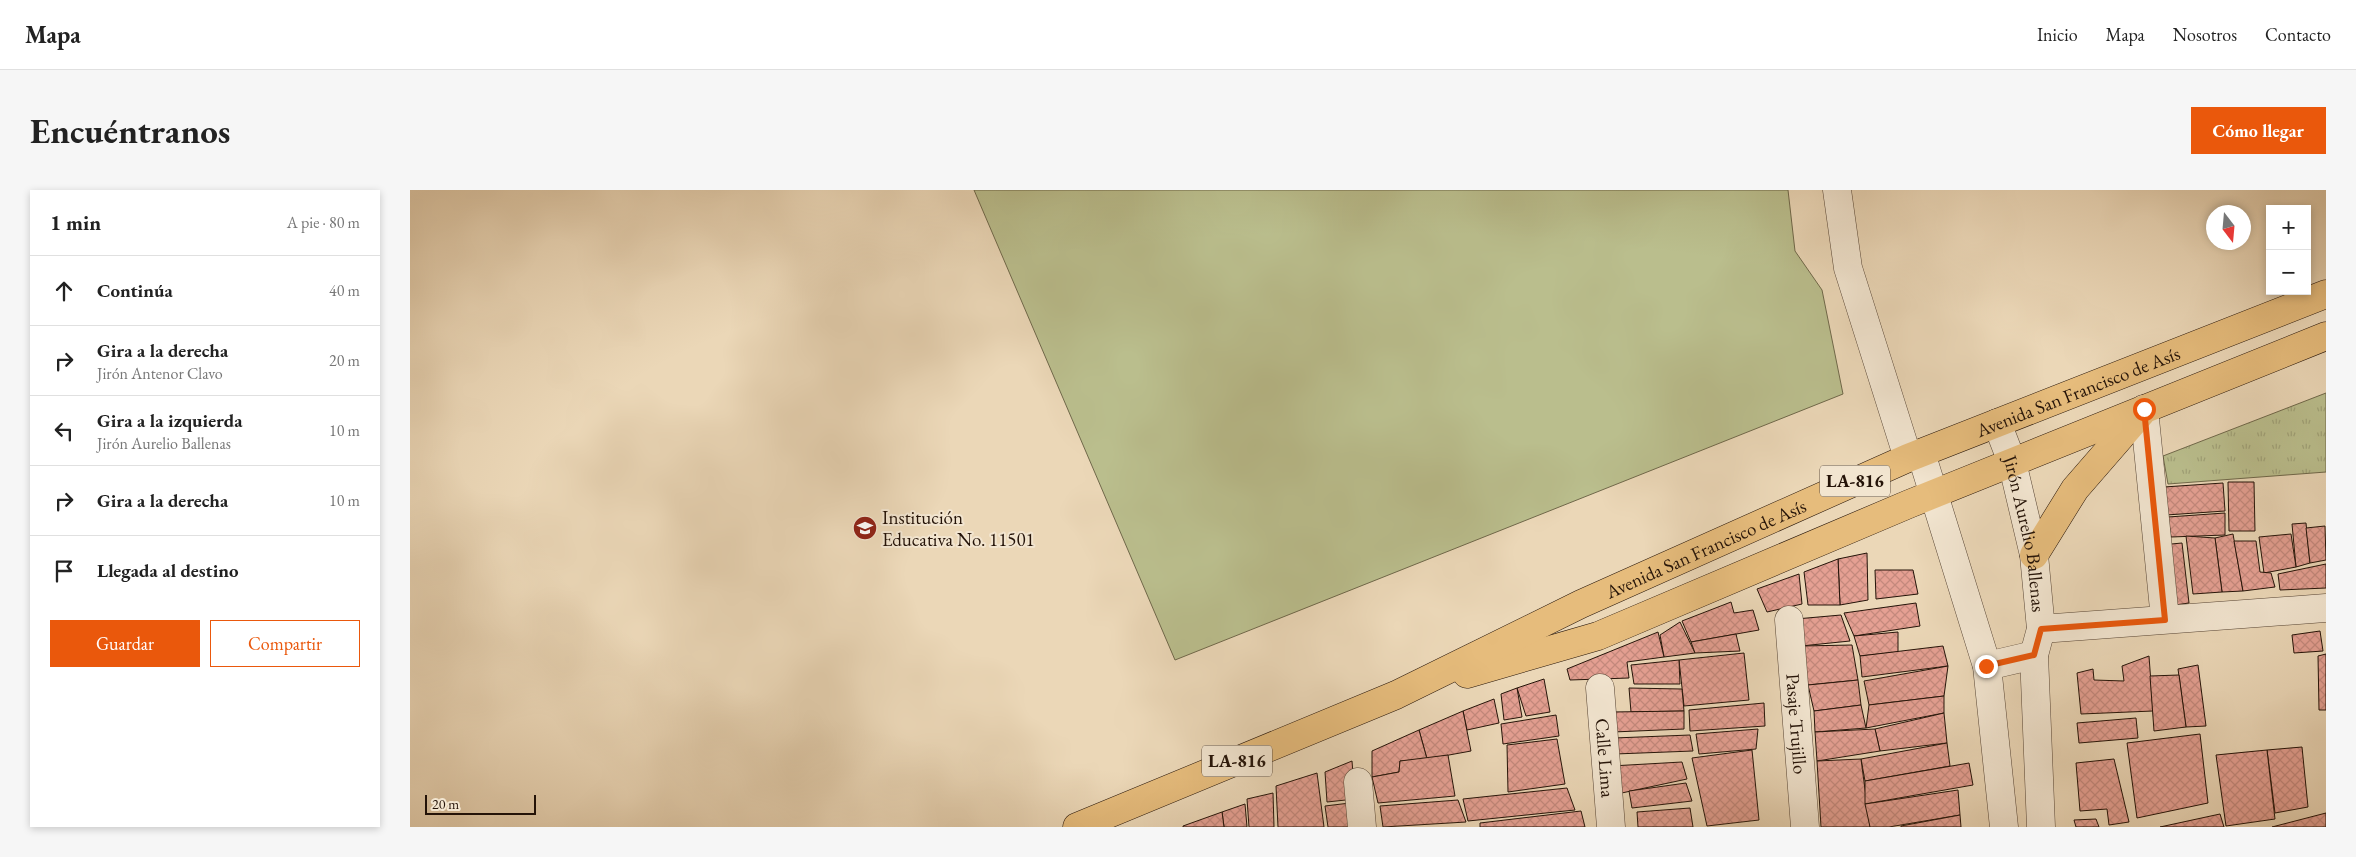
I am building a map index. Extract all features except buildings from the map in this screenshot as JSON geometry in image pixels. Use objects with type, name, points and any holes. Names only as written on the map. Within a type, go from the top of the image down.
[{"type":"highway","name":"Avenida San Francisco de Asís","points":[[1077,827],[1396,695],[1581,604],[1914,455],[2326,294]]},
{"type":"highway","name":"Avenida San Francisco de Asís","points":[[1396,695],[1598,636],[2012,462],[2326,336]]},
{"type":"highway","points":[[2034,555],[2075,489],[2144,409]]},
{"type":"street","points":[[1837,190],[1848,268],[1914,455],[1935,494],[1986,666],[2004,827]]},
{"type":"street","points":[[2144,409],[2165,620]]},
{"type":"street","name":"Jirón Aurelio Ballenas","points":[[1997,423],[2012,462],[2034,555],[2041,629],[2034,655],[2041,827]]},
{"type":"street","points":[[2041,629],[2326,608]]},
{"type":"street","name":"Pasaje Trujillo","points":[[1789,620],[1805,827]]},
{"type":"street","points":[[1986,666],[2034,655]]},
{"type":"street","name":"Calle Lima","points":[[1600,688],[1610,827]]},
{"type":"street","points":[[1358,782],[1362,827]]},
{"type":"green space","points":[[974,190],[1788,190],[1795,251],[1822,290],[1843,394],[1175,660]]},
{"type":"green space","points":[[2326,393],[2326,472],[2168,484],[2163,456]]},
{"type":"place","name":"Institución Educativa No. 11501","points":[[865,528]]},
{"type":"route","points":[[1986,666],[2034,655],[2041,629],[2165,620],[2144,409]]}]
